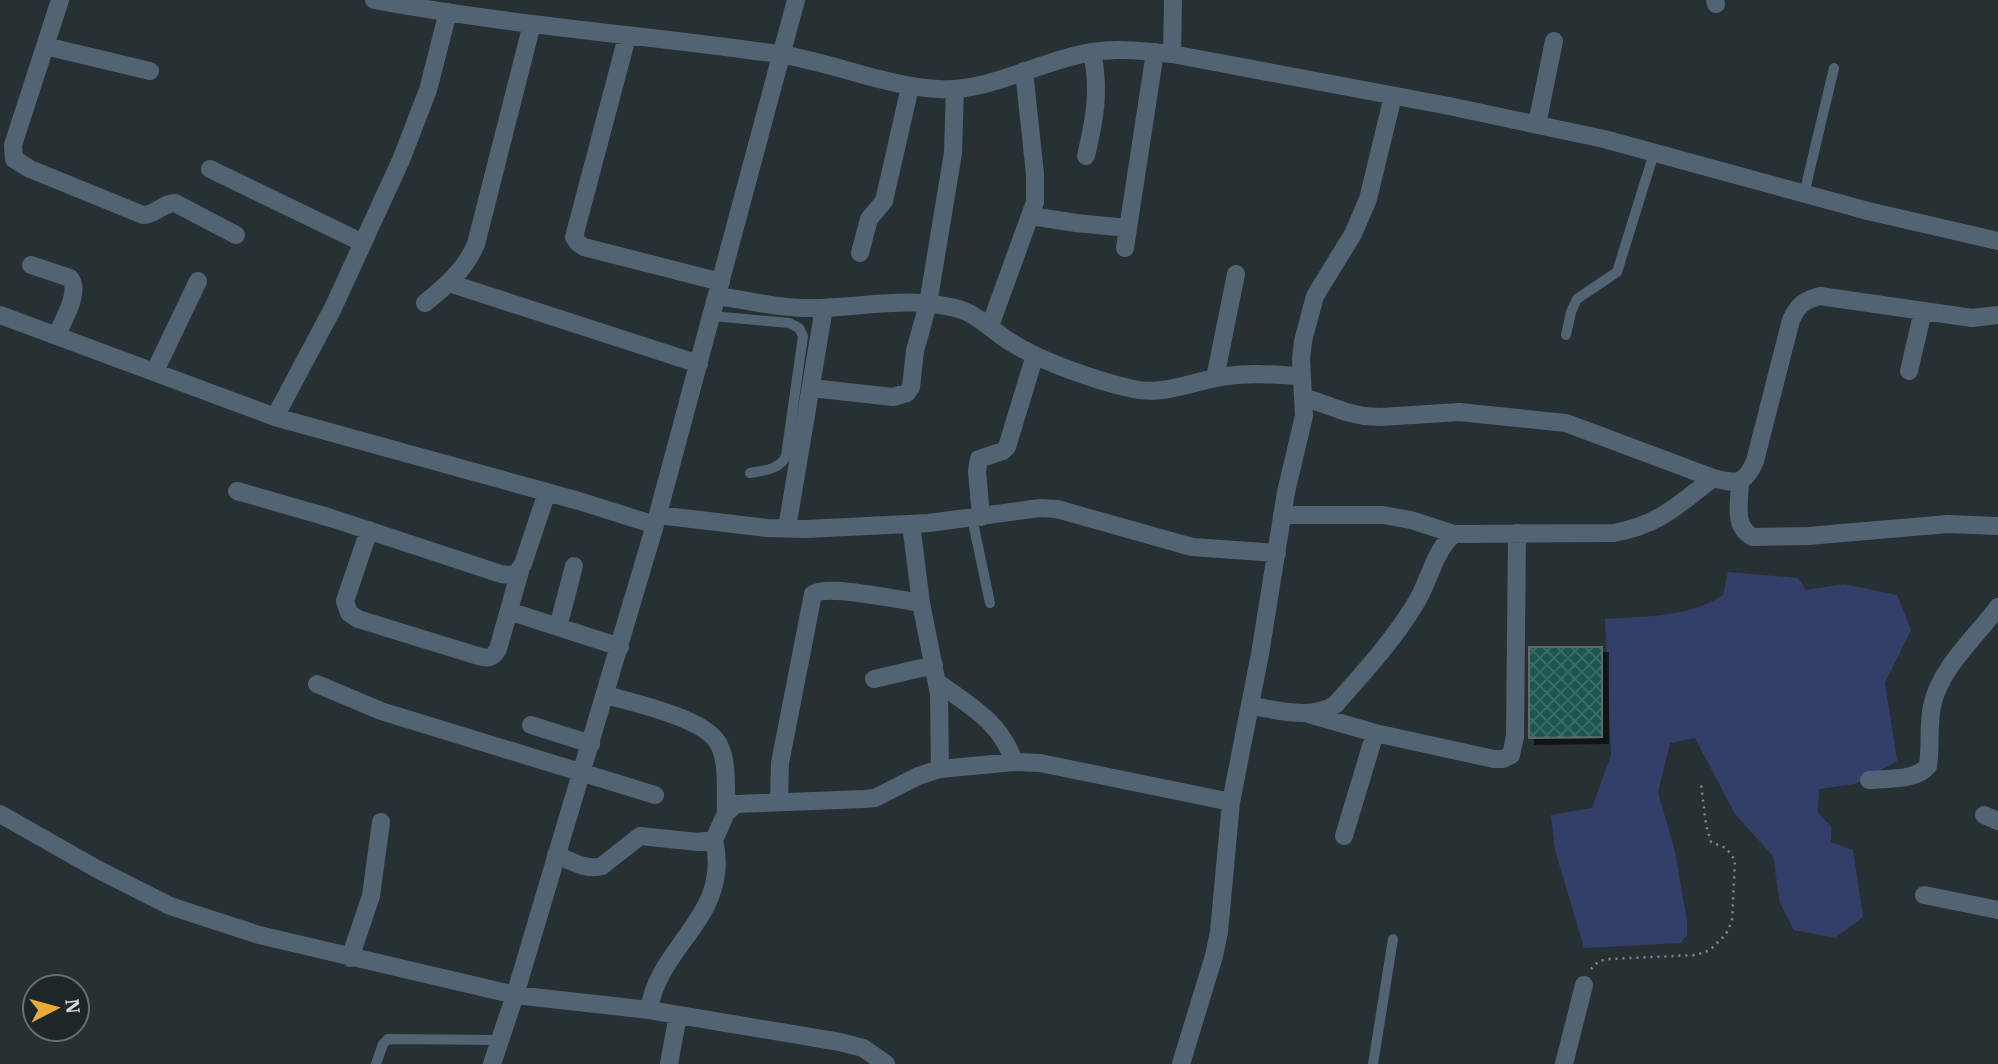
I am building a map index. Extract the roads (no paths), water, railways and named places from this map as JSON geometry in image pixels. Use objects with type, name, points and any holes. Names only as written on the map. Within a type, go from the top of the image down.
[{"type":"street","points":[[60,0],[13,145],[14,159],[30,169],[143,215],[151,215],[169,203],[175,203],[236,234]]},
{"type":"street","points":[[374,0],[627,37],[781,55],[910,87],[955,89],[1092,52],[1132,50],[1163,53],[1537,124],[1922,225],[1998,241]]},
{"type":"street","points":[[492,1064],[583,772],[657,520],[796,0]]},
{"type":"street","points":[[1125,248],[1173,0]]},
{"type":"street","points":[[275,417],[333,308],[401,160],[428,90],[448,12]]},
{"type":"street","points":[[425,303],[449,283],[470,258],[482,229],[532,24]]},
{"type":"street","points":[[627,37],[574,237],[584,247],[781,306],[824,307],[891,302],[957,308],[980,319],[1008,341],[1035,355],[1121,385],[1148,391],[1179,388],[1215,378],[1258,374],[1301,376]]},
{"type":"street","points":[[1537,124],[1553,41]]},
{"type":"street","points":[[45,46],[150,71]]},
{"type":"street","points":[[1086,156],[1095,120],[1097,93],[1092,52]]},
{"type":"street","points":[[989,326],[1031,216],[1036,189],[1024,71]]},
{"type":"street","points":[[860,253],[869,219],[884,201],[910,87]]},
{"type":"street","points":[[811,388],[893,397],[906,393],[911,387],[915,351],[928,304],[953,153],[955,89]]},
{"type":"street","points":[[1181,1064],[1207,982],[1219,932],[1231,802],[1251,706],[1282,515],[1301,435],[1304,397],[1301,376],[1303,341],[1321,284],[1361,218],[1368,200],[1393,96]]},
{"type":"street","points":[[210,169],[363,243]]},
{"type":"street","points":[[1031,216],[1128,228]]},
{"type":"street","points":[[32,265],[70,278],[74,283],[74,292],[57,335]]},
{"type":"street","points":[[1215,378],[1236,274]]},
{"type":"street","points":[[155,371],[198,281]]},
{"type":"street","points":[[449,283],[699,365]]},
{"type":"street","points":[[1304,397],[1364,416],[1459,412],[1566,423],[1713,478],[1728,482],[1740,481],[1749,475],[1755,461],[1791,320],[1798,307],[1807,299],[1820,296],[1972,318],[1998,315]]},
{"type":"street","points":[[787,528],[824,307]]},
{"type":"street","points":[[1909,371],[1923,311]]},
{"type":"street","points":[[0,315],[275,417],[657,520],[787,528],[911,524],[1040,508],[1057,509],[1192,547],[1276,553]]},
{"type":"street","points":[[977,517],[979,459],[1003,451],[1007,447],[1035,355]]},
{"type":"street","points":[[1282,515],[1384,515],[1411,520],[1454,534],[1614,533],[1649,524],[1713,478]]},
{"type":"street","points":[[1740,481],[1740,526],[1744,533],[1753,537],[1808,537],[1955,524],[1998,526]]},
{"type":"street","points":[[237,491],[501,573],[510,575],[520,571]]},
{"type":"street","points":[[369,530],[345,601],[349,614],[487,659],[494,656],[498,649],[520,571],[547,492]]},
{"type":"street","points":[[911,524],[921,603],[936,673],[940,769]]},
{"type":"street","points":[[1251,706],[1309,714],[1375,733],[1494,759],[1511,755],[1515,737],[1517,533]]},
{"type":"street","points":[[1309,714],[1335,705],[1389,642],[1415,605],[1441,550],[1454,534]]},
{"type":"street","points":[[558,627],[574,566]]},
{"type":"street","points":[[779,802],[780,763],[813,594],[819,590],[834,590],[921,603]]},
{"type":"street","points":[[1869,780],[1915,776],[1928,766],[1931,717],[1937,691],[1945,676],[1998,607]]},
{"type":"street","points":[[509,611],[620,647]]},
{"type":"street","points":[[874,679],[936,673],[993,723],[1005,738],[1014,762]]},
{"type":"street","points":[[317,684],[381,711],[655,794]]},
{"type":"street","points":[[606,695],[681,717],[713,737],[722,753],[726,813]]},
{"type":"street","points":[[531,725],[591,744]]},
{"type":"street","points":[[1344,836],[1375,733]]},
{"type":"street","points":[[649,1010],[661,975],[688,937],[711,894],[719,866],[714,839],[726,813],[736,804],[875,798],[918,776],[940,769],[1014,762],[1040,763],[1231,802]]},
{"type":"street","points":[[0,814],[97,869],[170,906],[259,935],[515,995],[649,1010],[851,1045],[863,1048],[886,1064]]},
{"type":"street","points":[[350,958],[371,896],[381,822]]},
{"type":"street","points":[[556,855],[587,868],[596,868],[640,836],[698,842],[714,839]]},
{"type":"street","points":[[1924,895],[1998,911]]},
{"type":"street","points":[[1563,1064],[1584,985]]},
{"type":"street","points":[[669,1064],[678,1015]]},
{"type":"lane","points":[[1804,194],[1834,68]]},
{"type":"lane","points":[[1566,335],[1577,299],[1618,272],[1654,153]]},
{"type":"lane","points":[[712,316],[789,323],[799,328],[803,336],[786,456],[776,467],[750,473]]},
{"type":"lane","points":[[977,517],[990,603]]},
{"type":"lane","points":[[1373,1064],[1393,939]]},
{"type":"lane","points":[[376,1064],[388,1038],[500,1040]]},
{"type":"water","points":[[1728,572],[1798,578],[1806,590],[1844,584],[1897,595],[1911,630],[1885,683],[1897,761],[1855,784],[1819,789],[1818,813],[1831,826],[1831,842],[1853,850],[1863,917],[1835,938],[1794,930],[1780,903],[1773,856],[1735,814],[1695,738],[1670,743],[1658,792],[1675,852],[1687,935],[1681,943],[1584,948],[1555,850],[1551,815],[1592,808],[1611,755],[1605,619],[1681,612],[1710,603],[1723,595]]}]
